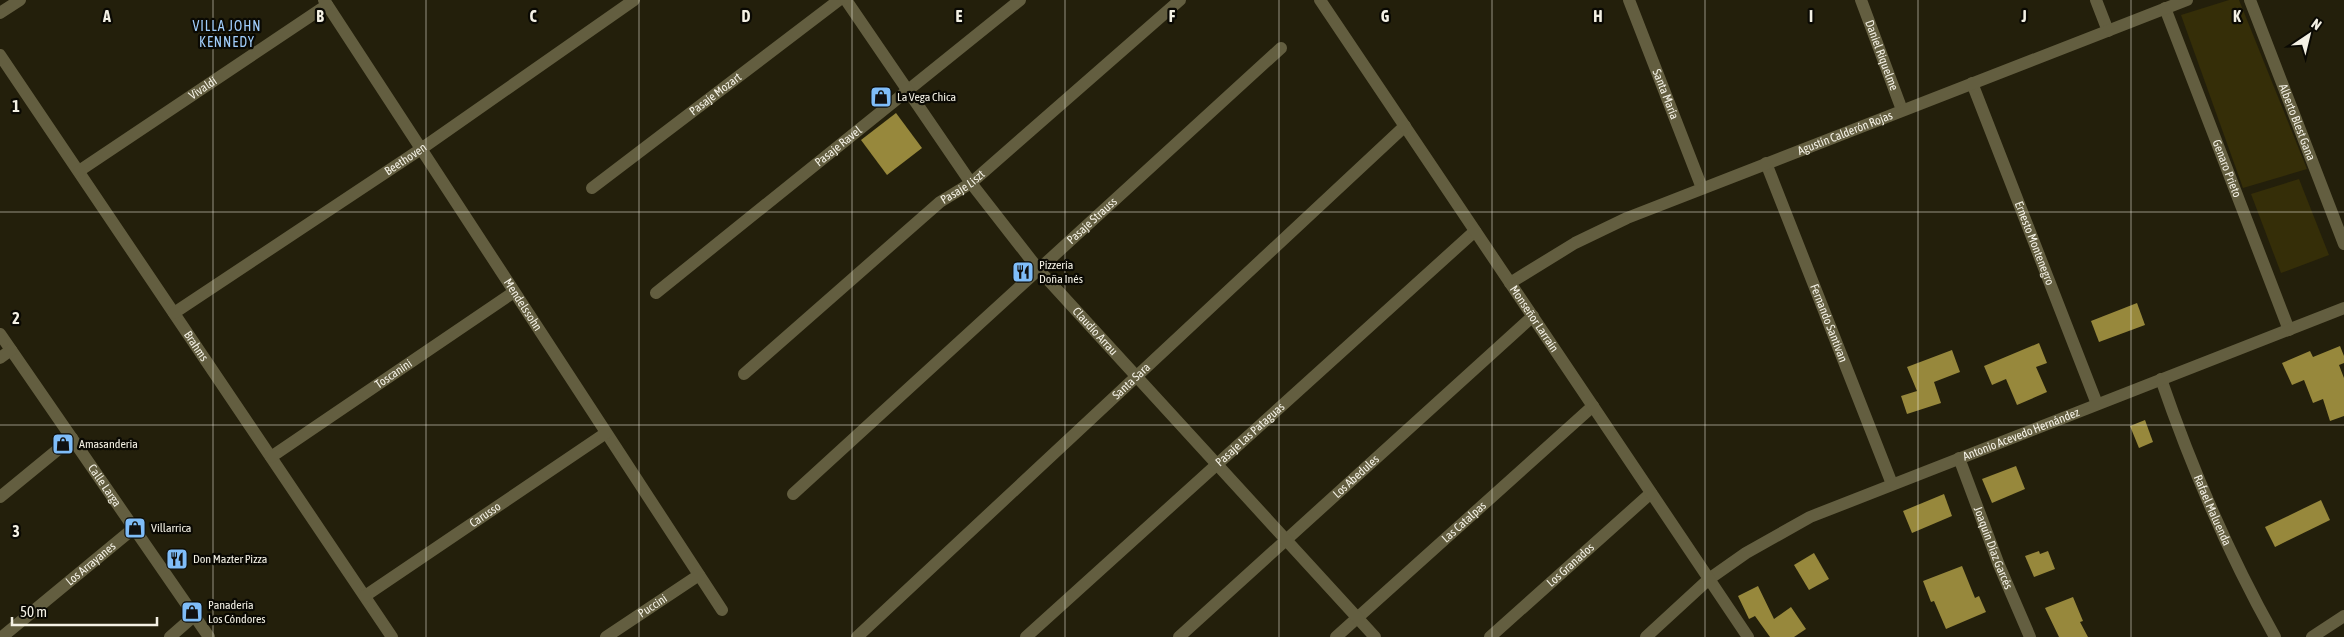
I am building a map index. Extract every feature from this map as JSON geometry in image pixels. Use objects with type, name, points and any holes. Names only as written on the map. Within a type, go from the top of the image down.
[{"type":"street","points":[[0,14],[20,0]]},
{"type":"street","name":"Beethoven","points":[[174,313],[421,149],[634,0]]},
{"type":"street","name":"Pasaje Mozart","points":[[592,188],[839,0]]},
{"type":"street","name":"Claudio Arrau","points":[[846,0],[971,183],[1039,270],[1376,637]]},
{"type":"street","name":"Pasaje Ravel","points":[[656,293],[909,92],[1020,0]]},
{"type":"street","name":"Pasaje Liszt","points":[[744,374],[940,202],[971,183],[1180,0]]},
{"type":"street","name":"Santa María","points":[[1628,0],[1702,188]]},
{"type":"street","name":"Daniel Riquelme","points":[[1861,0],[1902,110]]},
{"type":"street","points":[[2096,0],[2108,31]]},
{"type":"street","name":"Agustín Calderón Rojas","points":[[1510,283],[1584,238],[1627,218],[2187,0]]},
{"type":"street","name":"Alberto Blest Gana","points":[[2250,0],[2344,244]]},
{"type":"street","name":"Monseñor Larraín","points":[[1322,1],[1748,637]]},
{"type":"street","name":"Mendelssohn","points":[[325,2],[722,610]]},
{"type":"street","name":"Vivaldi","points":[[79,171],[325,2]]},
{"type":"street","name":"Genaro Prieto","points":[[2165,8],[2289,330]]},
{"type":"street","name":"Pasaje Strauss","points":[[793,494],[1281,48]]},
{"type":"street","name":"Brahms","points":[[0,55],[392,637]]},
{"type":"street","name":"Ernesto Montenegro","points":[[1972,83],[2097,404]]},
{"type":"street","name":"Santa Sara","points":[[857,637],[1405,126]]},
{"type":"street","name":"Fernando Santivan","points":[[1766,163],[1892,484]]},
{"type":"street","name":"Pasaje Las Pataguas","points":[[1026,637],[1475,231]]},
{"type":"street","name":"Toscanini","points":[[271,456],[514,292]]},
{"type":"street","name":"Antonio Acevedo Hernández","points":[[1646,637],[1709,578],[1789,528],[1839,504],[2344,308]]},
{"type":"street","name":"Los Abedules","points":[[1179,637],[1533,316]]},
{"type":"street","name":"Calle Larga","points":[[0,334],[209,637]]},
{"type":"street","points":[[0,358],[11,350]]},
{"type":"street","name":"Rafael Maluenda","points":[[2162,380],[2210,507],[2275,637]]},
{"type":"street","name":"Las Catalpas","points":[[1336,637],[1593,406]]},
{"type":"street","name":"Carusso","points":[[365,596],[606,433]]},
{"type":"street","points":[[0,497],[72,438]]},
{"type":"street","name":"Joaquín Díaz Garcés","points":[[1959,458],[1999,566],[2030,637]]},
{"type":"street","name":"Los Granados","points":[[1490,637],[1651,493]]},
{"type":"street","name":"Los Arrayanes","points":[[2,637],[134,528]]},
{"type":"street","name":"Puccini","points":[[606,637],[699,575]]},
{"type":"street","points":[[170,637],[194,616]]},
{"type":"street","points":[[2312,637],[2344,616]]},
{"type":"shaded area","points":[[2229,0],[2239,0],[2307,169],[2243,188],[2181,15]]},
{"type":"shaded area","points":[[2299,179],[2329,255],[2281,273],[2251,194]]},
{"type":"building","points":[[896,113],[922,148],[887,175],[861,140]]},
{"type":"building","points":[[2137,303],[2145,325],[2099,342],[2091,321]]},
{"type":"building","points":[[2039,343],[2047,363],[2036,367],[2047,392],[2017,405],[2006,379],[1992,385],[1984,366]]},
{"type":"building","points":[[2340,346],[2344,356],[2344,363],[2339,365],[2344,378],[2344,416],[2330,421],[2323,399],[2313,403],[2304,380],[2292,385],[2282,363],[2310,351],[2313,357]]},
{"type":"building","points":[[1952,350],[1960,372],[1934,382],[1941,403],[1907,414],[1901,396],[1917,391],[1907,367]]},
{"type":"building","points":[[2145,420],[2153,442],[2139,448],[2130,426]]},
{"type":"building","points":[[2016,466],[2025,489],[1992,503],[1982,479]]},
{"type":"building","points":[[1944,494],[1952,516],[1912,533],[1903,511]]},
{"type":"building","points":[[2321,500],[2330,520],[2275,547],[2265,527]]},
{"type":"building","points":[[2039,551],[2040,554],[2048,551],[2055,569],[2034,577],[2025,556]]},
{"type":"building","points":[[1814,553],[1829,579],[1809,590],[1794,565]]},
{"type":"building","points":[[1962,566],[1975,598],[1979,596],[1986,612],[1946,629],[1934,601],[1931,602],[1923,581]]},
{"type":"building","points":[[1758,586],[1774,619],[1791,607],[1806,629],[1794,637],[1770,637],[1755,616],[1749,619],[1738,596]]},
{"type":"building","points":[[2073,597],[2083,621],[2080,622],[2088,637],[2059,637],[2045,608]]},
{"type":"place","name":"La Vega Chica","points":[[881,97]]},
{"type":"place","name":"Pizzería Doña Inés","points":[[1023,272]]},
{"type":"place","name":"Amasanderia","points":[[63,444]]},
{"type":"place","name":"Villarrica","points":[[135,528]]},
{"type":"place","name":"Don Mazter Pizza","points":[[177,559]]},
{"type":"place","name":"Panadería Los Cóndores","points":[[192,612]]},
{"type":"district","name":"VILLA JOHN KENNEDY","points":[[227,34]]}]
